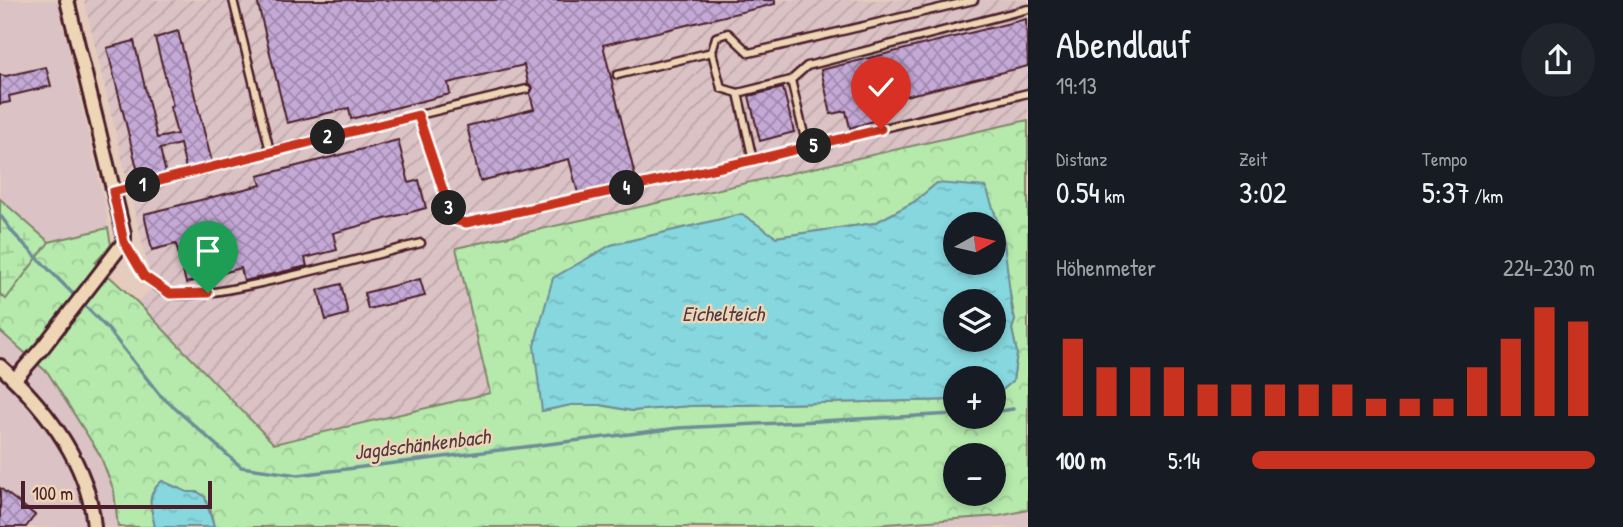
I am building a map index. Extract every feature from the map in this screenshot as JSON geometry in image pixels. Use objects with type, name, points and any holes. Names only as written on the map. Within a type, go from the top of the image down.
[{"type":"street","points":[[15,379],[124,242],[67,0]]},
{"type":"street","points":[[0,366],[15,379],[57,430],[74,457],[92,504],[94,527]]},
{"type":"lane","points":[[233,0],[270,151]]},
{"type":"lane","points":[[974,0],[749,53],[728,33],[716,37],[712,52],[721,88],[738,93],[791,80],[807,66],[1028,9]]},
{"type":"lane","points":[[617,75],[712,52]]},
{"type":"lane","points":[[791,80],[807,147]]},
{"type":"lane","points":[[113,192],[527,89]]},
{"type":"lane","points":[[738,93],[753,160]]},
{"type":"lane","points":[[418,115],[453,220],[466,223],[753,160],[1028,93]]},
{"type":"lane","points":[[124,242],[144,276],[170,294],[190,295],[254,284],[421,243]]},
{"type":"shaded area","points":[[0,0],[57,0],[108,228],[49,242],[0,199]]},
{"type":"shaded area","points":[[84,0],[1028,0],[1028,120],[457,248],[490,393],[274,444],[137,302],[153,288]]},
{"type":"shaded area","points":[[0,331],[48,373],[100,455],[114,491],[118,527],[0,527]]},
{"type":"shaded area","points":[[1028,510],[1028,527],[845,527],[999,516]]},
{"type":"green space","points":[[1028,120],[1028,510],[999,516],[845,527],[214,527],[210,508],[198,492],[187,492],[162,481],[151,497],[155,527],[118,527],[114,491],[100,455],[48,373],[0,331],[0,294],[6,298],[49,242],[108,228],[111,245],[95,263],[137,302],[274,444],[490,393],[456,248]],"holes":[[[937,183],[994,209],[995,212],[1006,212],[1006,272],[1015,320],[1012,329],[1017,353],[1013,381],[1006,387],[1006,429],[943,429],[943,400],[690,406],[632,411],[601,405],[571,405],[542,411],[611,245],[742,214],[775,237],[875,223],[914,202]]]},
{"type":"green space","points":[[0,199],[49,242],[6,299],[0,294]]},
{"type":"water","name":"Eichelteich","points":[[937,183],[986,187],[994,212],[943,212],[943,275],[1006,275],[1006,258],[1015,320],[1012,329],[1017,353],[1013,381],[1006,387],[1006,366],[943,366],[943,400],[690,406],[632,411],[601,405],[571,405],[542,411],[534,346],[553,278],[611,245],[742,214],[776,237],[875,223],[914,202]]},
{"type":"water","points":[[162,481],[187,492],[198,492],[205,497],[214,527],[155,527],[151,497]]},
{"type":"building","points":[[257,0],[775,0],[775,4],[603,45],[636,180],[578,193],[569,159],[480,181],[467,126],[534,109],[530,94],[533,88],[528,83],[524,65],[448,83],[450,94],[351,119],[349,108],[287,123]]},
{"type":"building","points":[[1026,19],[1028,66],[869,105],[873,121],[850,128],[846,111],[831,114],[821,70]]},
{"type":"building","points":[[178,31],[212,162],[186,169],[180,144],[160,149],[166,174],[140,180],[107,48],[134,41],[157,138],[177,134],[170,107],[173,106],[155,38]]},
{"type":"building","points":[[46,67],[51,86],[9,96],[10,102],[0,104],[0,75]]},
{"type":"building","points":[[783,88],[794,132],[760,141],[749,96]]},
{"type":"building","points":[[398,140],[409,183],[419,180],[426,208],[333,233],[337,250],[305,258],[307,266],[244,281],[241,268],[186,283],[176,244],[152,250],[144,214],[261,185],[258,176]]},
{"type":"building","points":[[420,279],[425,296],[368,309],[364,293]]},
{"type":"building","points":[[341,284],[348,314],[326,320],[318,290]]},
{"type":"building","points":[[0,488],[35,515],[26,527],[0,527]]},
{"type":"waterway","name":"Jagdschänkenbach","points":[[0,215],[14,234],[77,298]]},
{"type":"waterway","name":"Jagdschänkenbach","points":[[82,303],[108,329],[159,394],[241,467],[298,475],[678,428],[943,415]]},
{"type":"waterway","name":"Jagdschänkenbach","points":[[1006,410],[1013,409]]},
{"type":"route","points":[[208,293],[170,294],[144,276],[124,242],[113,192],[418,115],[453,220],[466,223],[881,129]]}]
